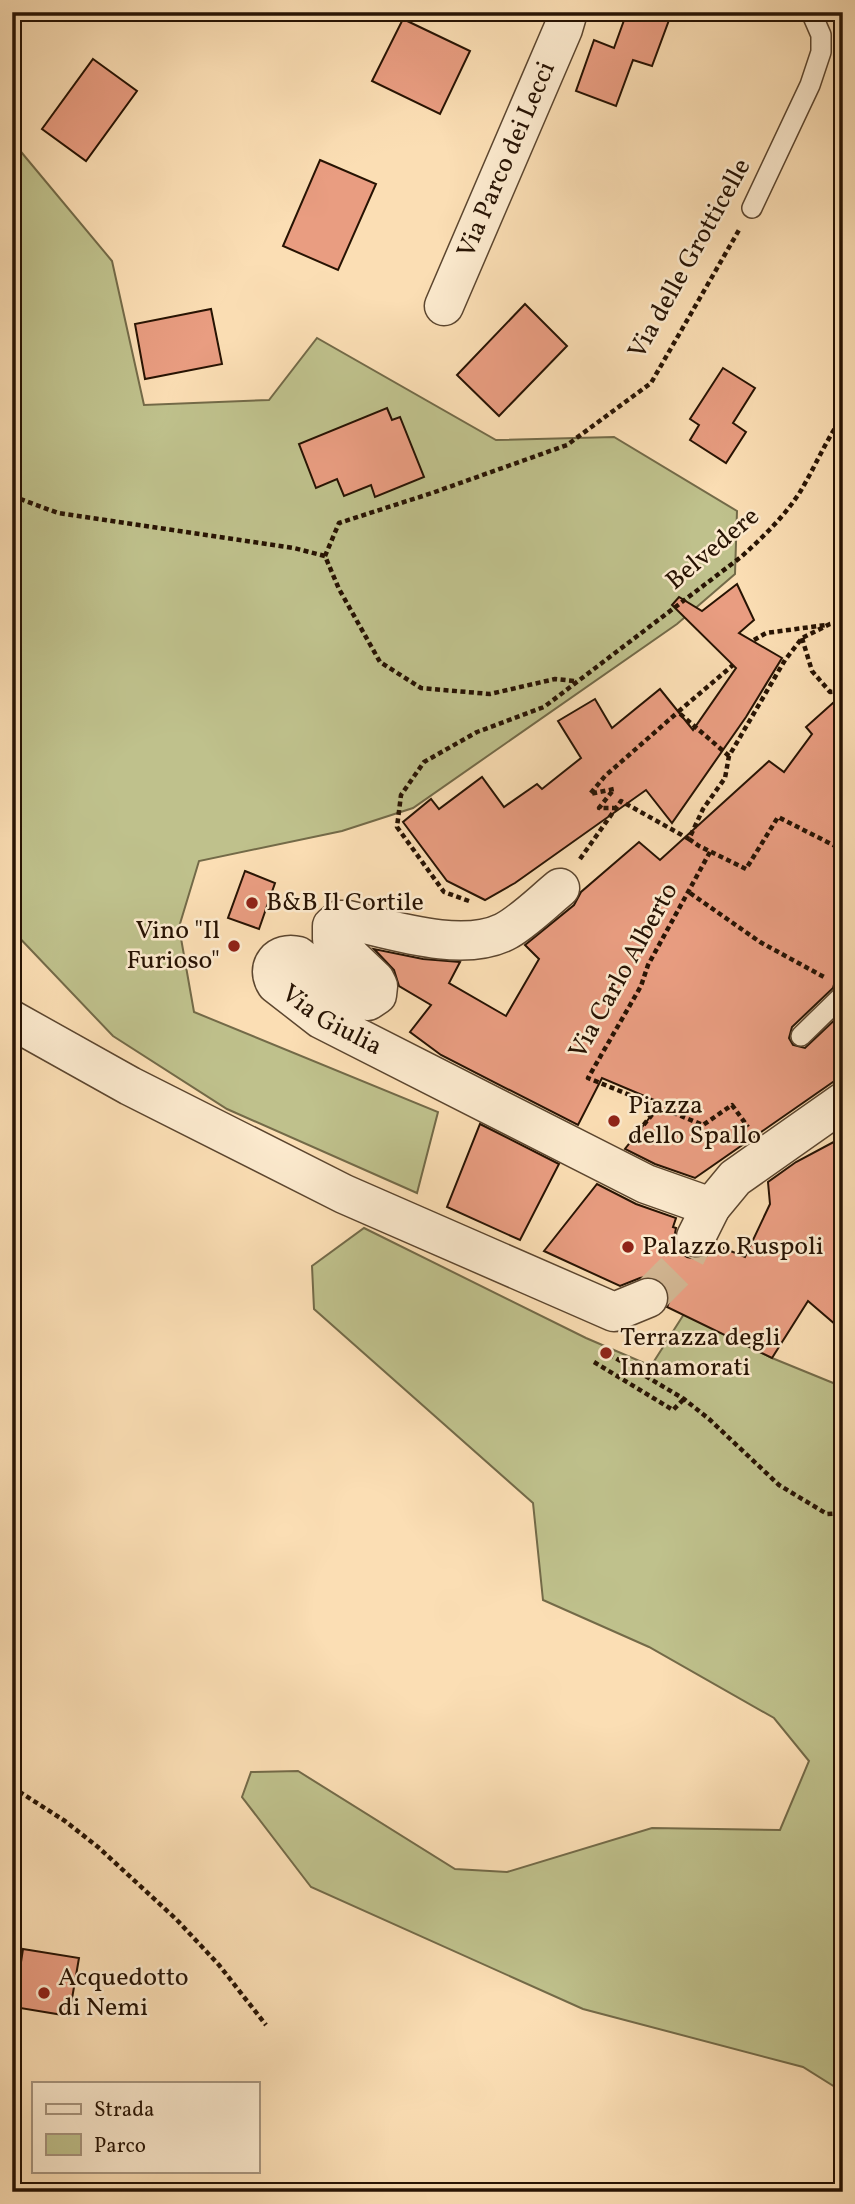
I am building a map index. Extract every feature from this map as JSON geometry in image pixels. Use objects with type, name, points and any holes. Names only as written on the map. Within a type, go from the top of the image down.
[{"type":"street","name":"Via Parco dei Lecci","points":[[444,306],[568,12]]},
{"type":"street","name":"Via Giulia","points":[[560,888],[505,932],[484,939],[451,941],[339,920],[332,926],[332,939],[374,980],[377,995],[369,1001],[353,999],[298,956],[291,954],[275,961],[272,979],[321,1018],[646,1184],[704,1222],[735,1178],[767,1153]]},
{"type":"street","points":[[12,1020],[130,1086],[344,1194],[614,1312],[642,1301]]},
{"type":"street","points":[[767,1153],[843,1101]]},
{"type":"lane","name":"Via delle Grotticelle","points":[[752,208],[810,85],[821,52],[821,35],[811,12]]},
{"type":"lane","points":[[801,1036],[843,995]]},
{"type":"path","name":"Via delle Grotticelle","points":[[325,556],[339,523],[568,445],[652,383],[752,208]]},
{"type":"path","name":"Belvedere","points":[[480,905],[444,892],[397,827],[401,795],[424,762],[477,732],[544,707],[741,556],[771,530],[799,493],[830,434],[843,416]]},
{"type":"path","points":[[12,496],[58,513],[281,546],[325,556],[338,589],[380,662],[421,688],[490,694],[555,679],[575,681]]},
{"type":"path","points":[[754,640],[766,633],[843,621]]},
{"type":"path","points":[[689,839],[703,809],[725,778],[729,755],[785,660],[802,638],[830,624]]},
{"type":"path","points":[[802,638],[812,671],[830,692],[843,691]]},
{"type":"path","points":[[617,808],[599,808],[614,789],[590,794],[605,776],[733,665]]},
{"type":"path","points":[[678,712],[729,755]]},
{"type":"path","points":[[591,844],[621,801],[710,852],[746,869],[778,817],[843,850]]},
{"type":"path","name":"Via Carlo Alberto","points":[[710,852],[690,893],[648,965],[641,986],[588,1078],[703,1125],[732,1105],[767,1153]]},
{"type":"path","points":[[690,893],[760,942],[825,978]]},
{"type":"path","points":[[594,1362],[673,1410],[684,1399]]},
{"type":"path","points":[[643,1374],[684,1399],[709,1419],[779,1485],[827,1514],[843,1513]]},
{"type":"path","points":[[12,1787],[65,1821],[98,1847],[176,1919],[219,1965],[266,2025]]},
{"type":"green space","points":[[12,141],[112,261],[144,405],[269,400],[317,338],[496,440],[614,437],[737,511],[735,574],[677,624],[413,808],[342,831],[199,861],[179,927],[194,1012],[438,1112],[417,1193],[227,1109],[113,1036],[12,930]]},
{"type":"green space","points":[[364,1228],[586,1338],[651,1366],[684,1314],[772,1358],[843,1387],[843,2092],[803,2067],[583,2009],[311,1887],[242,1797],[251,1772],[298,1771],[455,1869],[507,1872],[652,1828],[780,1830],[809,1761],[774,1718],[649,1647],[543,1600],[533,1503],[314,1309],[312,1266]]},
{"type":"building","points":[[627,12],[672,12],[652,66],[633,60],[616,106],[576,91],[594,40],[614,48]]},
{"type":"building","points":[[403,19],[470,51],[440,114],[372,81]]},
{"type":"building","points":[[93,59],[137,91],[86,161],[42,129]]},
{"type":"building","points":[[320,160],[376,184],[338,270],[283,246]]},
{"type":"building","points":[[525,304],[567,346],[499,416],[457,375]]},
{"type":"building","points":[[211,309],[222,364],[145,379],[135,324]]},
{"type":"building","points":[[723,368],[755,388],[733,423],[746,432],[726,463],[690,440],[699,425],[690,419]]},
{"type":"building","points":[[387,408],[392,420],[400,417],[424,477],[375,497],[371,485],[344,496],[337,479],[316,488],[299,444]]},
{"type":"building","points":[[737,584],[754,620],[739,633],[782,658],[746,717],[672,823],[646,790],[515,883],[485,900],[447,881],[403,822],[431,799],[439,809],[482,777],[504,807],[537,784],[542,789],[581,758],[558,721],[595,699],[612,728],[660,689],[693,730],[736,668],[672,605],[679,597],[702,611]]},
{"type":"building","points":[[843,694],[843,953],[833,988],[792,1027],[789,1038],[793,1045],[805,1048],[842,1013],[843,1075],[695,1178],[655,1164],[625,1149],[661,1103],[602,1078],[578,1125],[441,1055],[410,1032],[431,1005],[399,986],[394,970],[374,949],[423,959],[460,962],[449,983],[506,1016],[539,959],[525,945],[574,905],[581,892],[639,842],[660,860],[769,761],[784,772],[812,734],[806,727]]},
{"type":"building","points":[[245,871],[275,883],[259,929],[228,918]]},
{"type":"building","points":[[480,1124],[559,1164],[520,1240],[447,1207]]},
{"type":"building","name":"Palazzo Ruspoli","points":[[843,1137],[843,1331],[808,1301],[772,1358],[667,1307],[670,1300],[668,1290],[661,1280],[650,1276],[620,1286],[544,1251],[597,1184],[636,1204],[676,1218],[673,1227],[676,1228],[674,1239],[678,1250],[687,1257],[697,1259],[707,1256],[716,1245],[745,1257],[770,1204],[768,1182],[796,1162]]},
{"type":"building","name":"Acquedotto di Nemi","points":[[23,1949],[79,1958],[69,2016],[14,2007]]},
{"type":"tunnel","points":[[648,1298],[682,1264],[696,1237]]},
{"type":"place","name":"B&B Il Cortile","points":[[252,903]]},
{"type":"place","name":"Vino \"Il Furioso\"","points":[[234,946]]},
{"type":"place","name":"Piazza dello Spallo","points":[[614,1121]]},
{"type":"place","name":"Palazzo Ruspoli","points":[[628,1247]]},
{"type":"place","name":"Terrazza degli Innamorati","points":[[606,1353]]},
{"type":"place","name":"Acquedotto di Nemi","points":[[44,1993]]}]
